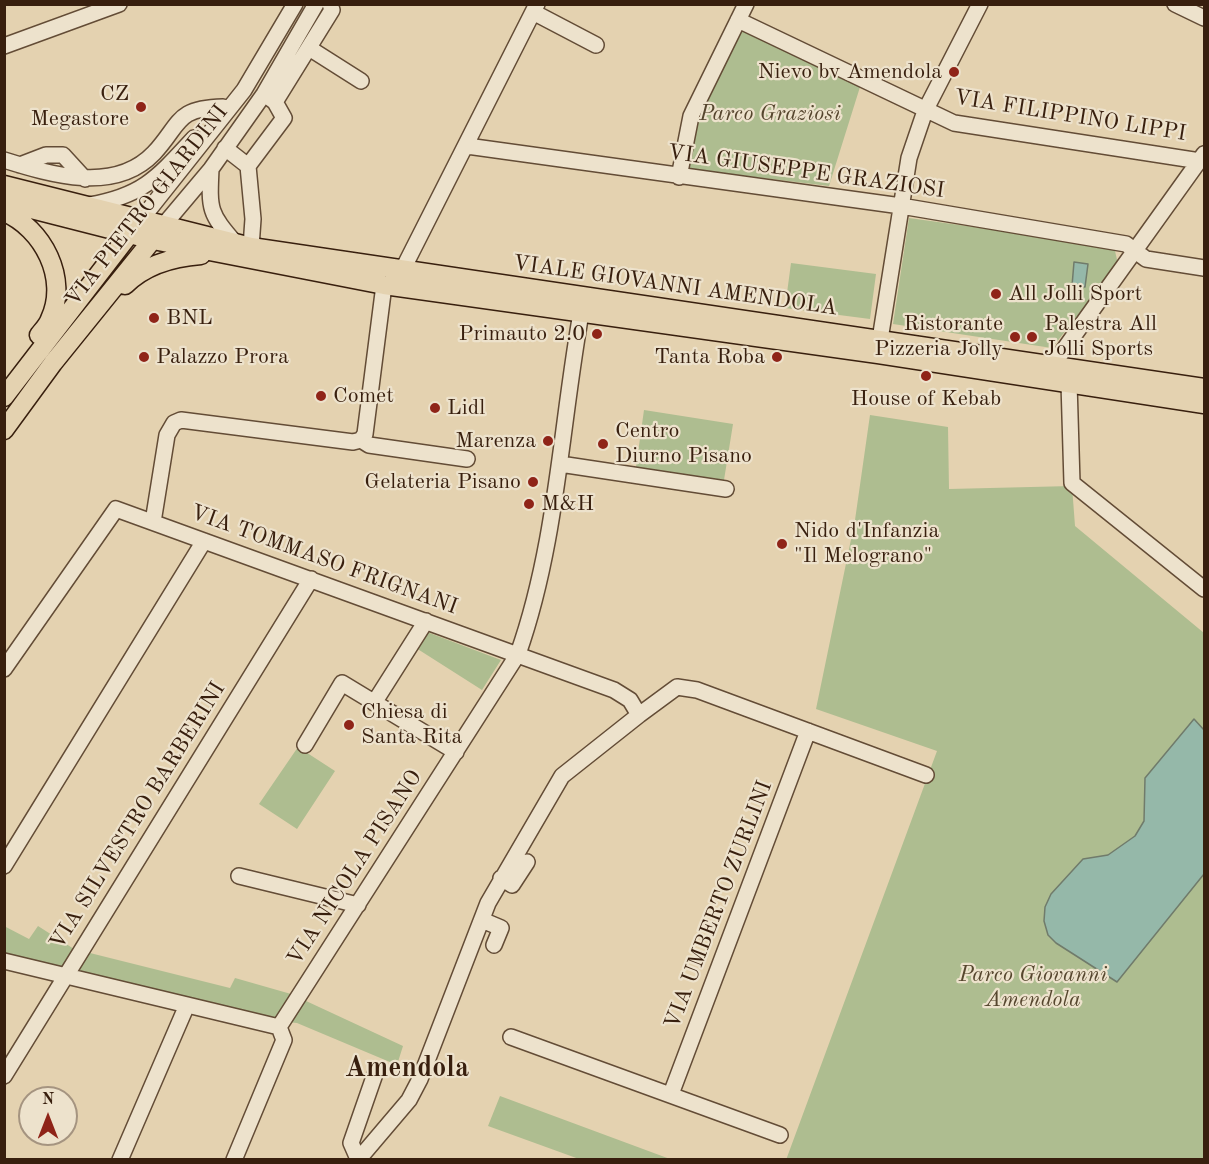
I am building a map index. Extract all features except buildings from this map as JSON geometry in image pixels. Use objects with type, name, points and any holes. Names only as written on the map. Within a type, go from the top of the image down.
[{"type":"main road","points":[[4,185],[83,206],[135,227]]},
{"type":"main road","points":[[4,202],[135,227]]},
{"type":"main road","points":[[4,212],[28,226],[44,246],[51,261],[55,294],[51,319],[4,382]]},
{"type":"main road","name":"VIALE GIOVANNI AMENDOLA","points":[[135,227],[236,248],[402,271],[583,305]]},
{"type":"main road","name":"VIA PIETRO GIARDINI","points":[[4,397],[135,227]]},
{"type":"main road","name":"VIA PIETRO GIARDINI","points":[[4,430],[53,363],[158,233]]},
{"type":"main road","points":[[53,363],[83,335],[107,302],[132,278],[178,257],[236,248]]},
{"type":"main road","name":"VIALE GIOVANNI AMENDOLA","points":[[236,248],[384,285],[583,305],[1058,373],[1204,388]]},
{"type":"main road","name":"VIALE GIOVANNI AMENDOLA","points":[[1058,373],[1204,404]]},
{"type":"street","points":[[4,46],[119,4]]},
{"type":"street","name":"VIA PIETRO GIARDINI","points":[[135,227],[243,90],[295,4]]},
{"type":"street","name":"VIA PIETRO GIARDINI","points":[[158,233],[211,169],[225,148],[269,98],[316,4]]},
{"type":"street","points":[[211,169],[210,196],[213,218],[236,248],[253,219],[248,166],[284,118],[269,98],[309,48],[332,10],[330,4]]},
{"type":"street","points":[[680,177],[691,116],[746,4]]},
{"type":"street","points":[[879,347],[909,159],[925,111],[980,4]]},
{"type":"street","points":[[1175,4],[1204,18]]},
{"type":"street","points":[[402,271],[535,8],[596,45]]},
{"type":"street","name":"VIA FILIPPINO LIPPI","points":[[738,20],[954,123],[1202,157]]},
{"type":"street","points":[[309,48],[361,81]]},
{"type":"street","points":[[83,206],[117,200],[144,188],[223,107],[243,90]]},
{"type":"street","points":[[12,163],[85,179],[124,173],[153,154],[178,119],[196,110],[223,107]]},
{"type":"street","name":"VIA GIUSEPPE GRAZIOSI","points":[[467,146],[900,206],[1126,244],[1146,260],[1204,268]]},
{"type":"street","points":[[225,148],[248,166]]},
{"type":"street","points":[[1202,157],[1135,251],[1058,373],[1072,483],[1204,589]]},
{"type":"street","points":[[153,522],[166,435],[174,423],[181,420],[353,442],[361,440],[365,434],[384,285]]},
{"type":"street","name":"VIA NICOLA PISANO","points":[[279,1027],[518,654],[534,608],[560,464],[583,305]]},
{"type":"street","points":[[361,440],[369,445],[468,459]]},
{"type":"street","points":[[560,464],[726,489]]},
{"type":"street","name":"VIA TOMMASO FRIGNANI","points":[[4,669],[116,509],[614,690],[630,700],[639,715]]},
{"type":"street","points":[[4,866],[204,541]]},
{"type":"street","name":"VIA SILVESTRO BARBERINI","points":[[4,1076],[311,579]]},
{"type":"street","points":[[374,703],[426,621]]},
{"type":"street","points":[[305,745],[342,683],[456,752]]},
{"type":"street","points":[[375,1074],[351,1143],[358,1159],[409,1100],[501,878],[562,776],[677,687],[697,690],[926,775]]},
{"type":"street","name":"VIA UMBERTO ZURLINI","points":[[670,1094],[808,731]]},
{"type":"street","points":[[501,878],[512,885],[527,862]]},
{"type":"street","points":[[239,876],[358,905]]},
{"type":"street","points":[[482,920],[501,928],[494,945]]},
{"type":"street","points":[[4,961],[279,1027],[284,1040],[234,1160]]},
{"type":"street","points":[[120,1160],[187,1005]]},
{"type":"street","points":[[511,1037],[780,1135]]},
{"type":"green space","name":"Parco Graziosi","points":[[742,30],[749,31],[860,87],[829,186],[689,169],[696,120]]},
{"type":"green space","name":"All Jolli Sport","points":[[909,218],[1111,246],[1115,251],[1118,264],[1052,348],[893,324]]},
{"type":"green space","points":[[791,263],[876,274],[870,319],[785,308]]},
{"type":"green space","points":[[644,410],[733,424],[724,480],[636,467]]},
{"type":"green space","name":"Parco Giovanni Amendola","points":[[870,415],[948,427],[949,489],[1072,486],[1075,526],[1204,633],[1204,1159],[786,1160],[937,751],[816,709],[855,520]]},
{"type":"green space","points":[[427,632],[501,660],[482,690],[416,648]]},
{"type":"green space","points":[[298,747],[335,771],[297,829],[259,804]]},
{"type":"green space","points":[[4,926],[29,939],[38,926],[74,949],[230,988],[235,978],[291,994],[403,1046],[397,1065],[297,1023],[270,1020],[5,953]]},
{"type":"green space","points":[[500,1096],[670,1159],[579,1159],[488,1126]]},
{"type":"shaded area","points":[[1074,262],[1088,264],[1085,287],[1072,286]]},
{"type":"shaded area","points":[[1194,719],[1204,730],[1204,874],[1117,982],[1056,943],[1048,935],[1044,921],[1045,907],[1051,894],[1083,859],[1108,855],[1135,836],[1144,821],[1145,778]]},
{"type":"place","name":"Nievo bv Amendola","points":[[954,72]]},
{"type":"place","name":"CZ Megastore","points":[[141,107]]},
{"type":"place","name":"All Jolli Sport","points":[[996,294]]},
{"type":"place","name":"BNL","points":[[154,318]]},
{"type":"place","name":"Primauto 2.0","points":[[597,334]]},
{"type":"place","name":"Ristorante Pizzeria Jolly","points":[[1015,337]]},
{"type":"place","name":"Palestra All Jolli Sports","points":[[1032,337]]},
{"type":"place","name":"Palazzo Prora","points":[[144,357]]},
{"type":"place","name":"Tanta Roba","points":[[777,357]]},
{"type":"place","name":"House of Kebab","points":[[926,376]]},
{"type":"place","name":"Comet","points":[[321,396]]},
{"type":"place","name":"Lidl","points":[[435,408]]},
{"type":"place","name":"Marenza","points":[[548,441]]},
{"type":"place","name":"Centro Diurno Pisano","points":[[603,444]]},
{"type":"place","name":"Gelateria Pisano","points":[[533,482]]},
{"type":"place","name":"M&H","points":[[529,504]]},
{"type":"place","name":"Nido d'Infanzia \"Il Melograno\"","points":[[782,544]]},
{"type":"place","name":"Chiesa di Santa Rita","points":[[349,725]]},
{"type":"district","name":"Amendola","points":[[407,1069]]}]
